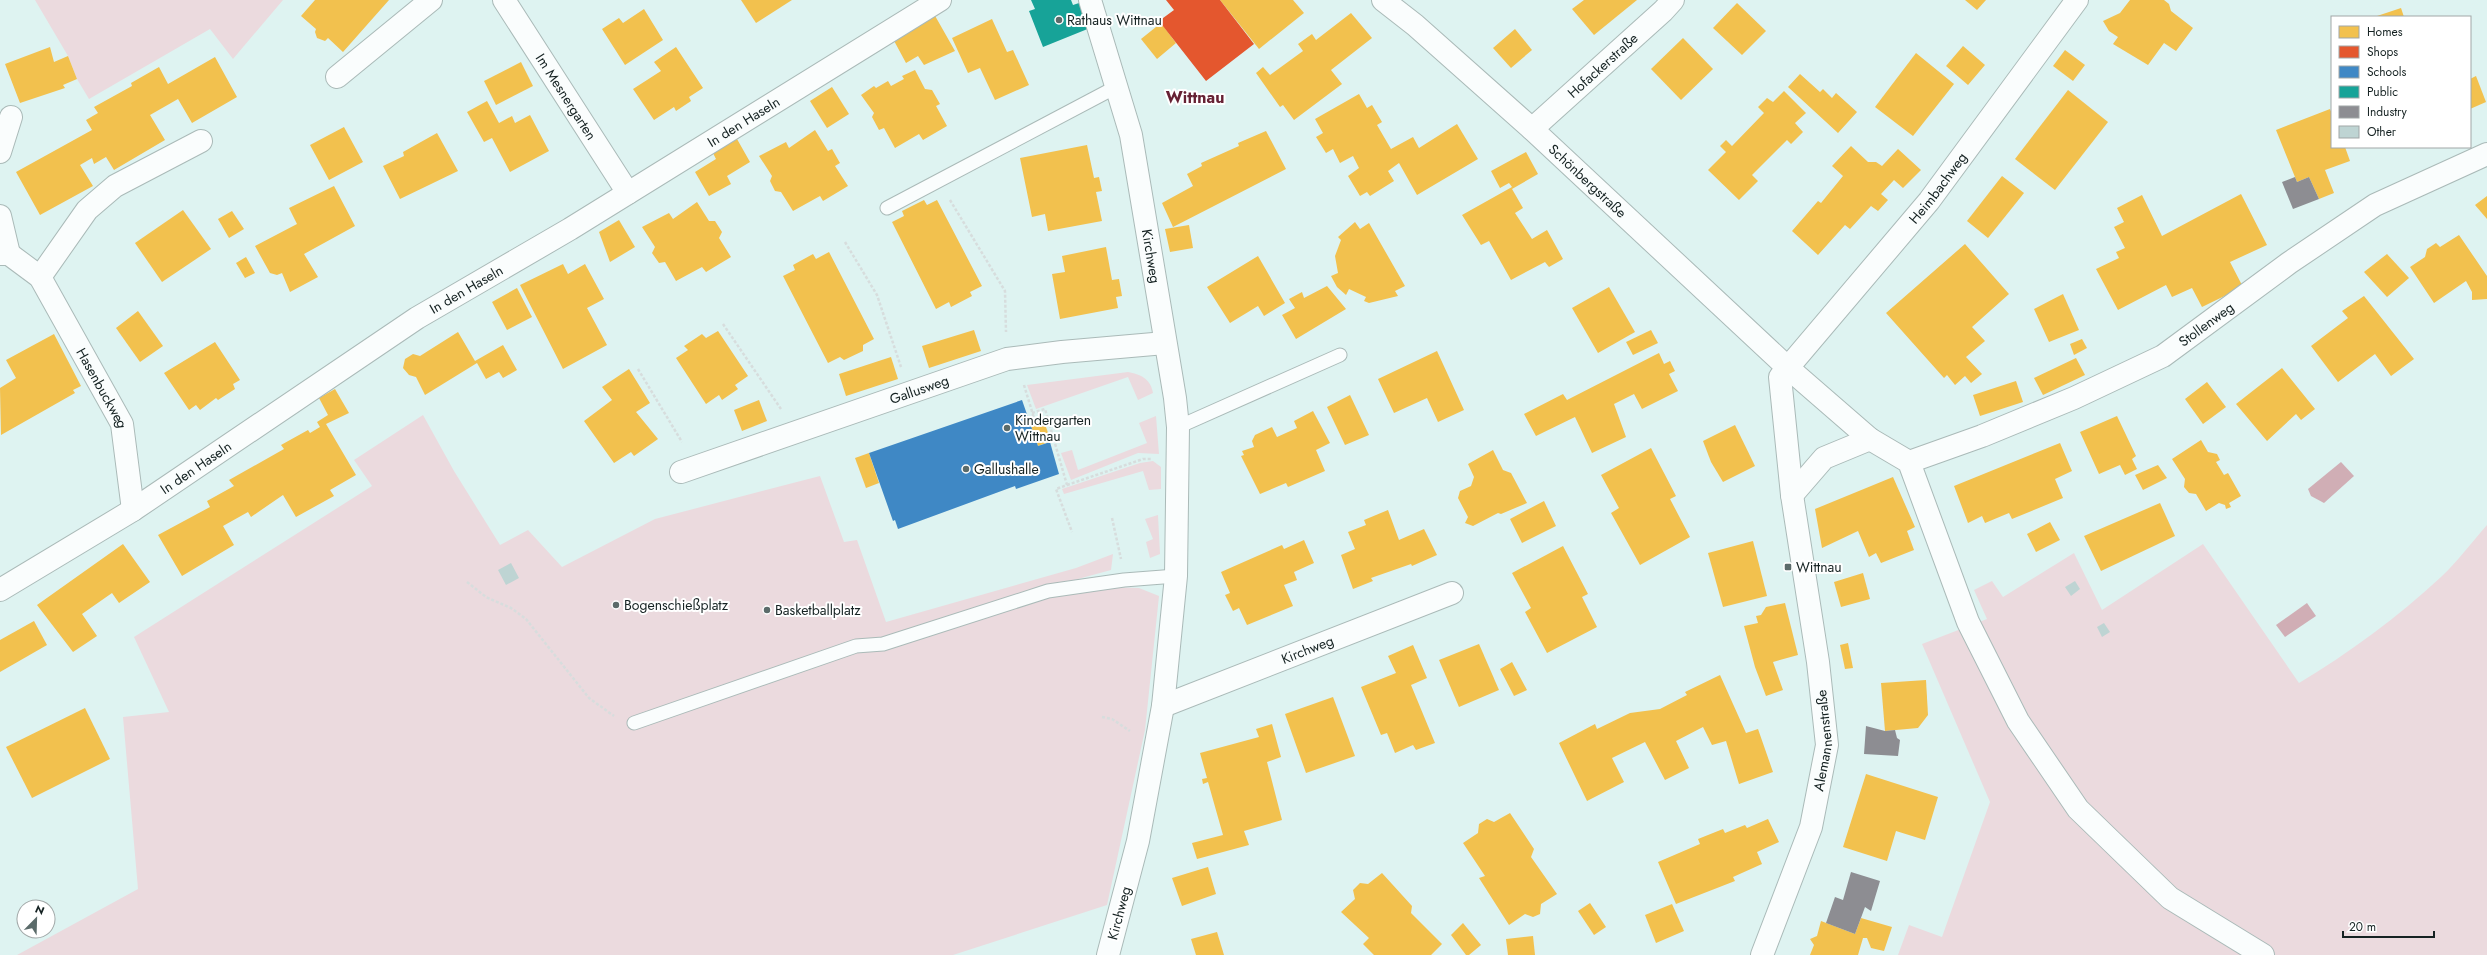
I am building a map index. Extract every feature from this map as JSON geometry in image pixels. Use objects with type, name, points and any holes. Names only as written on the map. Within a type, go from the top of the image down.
[{"type":"street","points":[[337,77],[431,0]]},
{"type":"street","name":"Im Mesnergarten","points":[[504,0],[628,193]]},
{"type":"street","name":"In den Haseln","points":[[0,590],[133,510],[417,318],[628,193],[940,0]]},
{"type":"street","name":"Kirchweg","points":[[1090,0],[1130,135],[1165,343],[1176,398],[1178,427],[1176,576],[1164,706],[1138,841],[1108,955]]},
{"type":"street","name":"Schönbergstraße","points":[[1383,0],[1415,25],[1532,129],[1787,367],[1870,439],[1909,462]]},
{"type":"street","name":"Hofackerstraße","points":[[1532,129],[1663,11],[1673,0]]},
{"type":"street","name":"Heimbachweg","points":[[1787,367],[1929,201],[2077,0]]},
{"type":"street","points":[[0,152],[12,117]]},
{"type":"street","points":[[40,277],[87,210],[115,186],[201,141]]},
{"type":"street","name":"Stollenweg","points":[[1909,462],[1982,436],[2059,404],[2162,356],[2289,263],[2375,205],[2487,154]]},
{"type":"street","name":"Hasenbuckweg","points":[[0,216],[4,254],[40,277],[122,424],[133,510]]},
{"type":"street","name":"Gallusweg","points":[[689,469],[1011,358],[1165,343]]},
{"type":"street","name":"Alemannenstraße","points":[[1762,955],[1810,827],[1827,745],[1818,662],[1792,495],[1780,377],[1787,367]]},
{"type":"street","points":[[1792,495],[1824,458],[1870,439]]},
{"type":"street","points":[[1909,462],[1968,622],[2018,721],[2078,809],[2170,898],[2263,955]]},
{"type":"street","name":"Kirchweg","points":[[1164,706],[1452,593]]},
{"type":"lane","points":[[887,208],[1116,87]]},
{"type":"lane","points":[[1178,427],[1340,354]]},
{"type":"lane","points":[[634,723],[856,646],[883,644],[1048,591],[1124,580],[1176,576]]},
{"type":"path","points":[[939,181],[1005,291],[1011,358],[1034,418]]},
{"type":"path","points":[[845,242],[877,294],[908,393]]},
{"type":"path","points":[[723,324],[796,431]]},
{"type":"path","points":[[638,369],[689,469]]},
{"type":"path","points":[[1032,413],[1045,409],[1067,485]]},
{"type":"path","points":[[1072,532],[1056,489],[1142,459],[1178,459]]},
{"type":"path","points":[[1112,518],[1120,551]]},
{"type":"path","points":[[468,582],[486,597],[512,608],[526,619],[589,698],[602,709],[634,723]]},
{"type":"shaded area","points":[[35,0],[283,0],[233,59],[210,29],[89,99],[77,79],[68,56]]},
{"type":"shaded area","points":[[1128,372],[1137,374],[1144,378],[1150,384],[1153,393],[1138,400],[1128,377],[1036,409],[1027,385]]},
{"type":"shaded area","points":[[423,415],[454,471],[500,545],[528,530],[562,567],[655,519],[820,476],[844,542],[857,540],[886,622],[1076,568],[1113,554],[1111,570],[1045,588],[1047,598],[1113,587],[1139,588],[1159,596],[1145,730],[1107,905],[953,955],[17,955],[46,939],[56,939],[56,934],[138,889],[123,717],[169,712],[134,637],[372,486],[354,460]]},
{"type":"shaded area","points":[[1156,416],[1159,454],[1138,453],[1071,480],[1061,453],[1072,450],[1078,470],[1147,443],[1139,423]]},
{"type":"shaded area","points":[[1153,461],[1161,467],[1161,489],[1149,490],[1143,471],[1064,494],[1062,489],[1140,463]]},
{"type":"shaded area","points":[[2341,462],[2354,476],[2324,503],[2311,496],[2308,489]]},
{"type":"shaded area","points":[[1158,515],[1160,554],[1150,558],[1146,542],[1153,539],[1145,519]]},
{"type":"shaded area","points":[[2487,525],[2487,955],[1898,955],[1909,925],[1942,937],[1990,802],[1922,644],[1987,619],[1974,590],[1992,581],[2003,597],[2074,553],[2102,610],[2203,544],[2299,683],[2355,647],[2425,592],[2447,571]]},
{"type":"shaded area","points":[[2307,603],[2316,616],[2285,637],[2276,625]]},
{"type":"building: Homes","points":[[315,0],[389,0],[343,52],[328,38],[325,41],[317,38],[315,32],[316,29],[301,16]]},
{"type":"building: Homes","points":[[741,0],[792,0],[756,23]]},
{"type":"building: Homes","points":[[1220,0],[1293,0],[1304,13],[1259,49]]},
{"type":"building: Homes","points":[[1584,0],[1637,0],[1594,35],[1572,9]]},
{"type":"building: Homes","points":[[1965,0],[1986,0],[1977,10]]},
{"type":"building: Homes","points":[[2130,0],[2164,0],[2169,4],[2171,11],[2193,28],[2176,51],[2164,43],[2148,65],[2113,44],[2118,37],[2109,31],[2103,21],[2120,13]]},
{"type":"building: Homes","points":[[1737,3],[1766,31],[1742,55],[1713,28]]},
{"type":"building: Homes","points":[[2401,8],[2404,16],[2377,16]]},
{"type":"building: Homes","points":[[644,9],[663,40],[625,65],[602,29],[619,18],[623,23]]},
{"type":"building: Homes","points":[[1351,13],[1372,38],[1331,70],[1342,84],[1294,120],[1283,105],[1280,107],[1256,73],[1263,67],[1270,75],[1303,51],[1298,44],[1312,34],[1316,40]]},
{"type":"building: Homes","points":[[934,14],[955,51],[924,65],[918,56],[906,63],[892,37]]},
{"type":"building: Homes","points":[[992,19],[1007,52],[1013,50],[1029,85],[995,100],[980,68],[968,73],[952,38]]},
{"type":"building: Homes","points":[[1161,23],[1176,43],[1157,59],[1141,39]]},
{"type":"building: Homes","points":[[1515,29],[1532,50],[1511,68],[1493,48]]},
{"type":"building: Homes","points":[[1683,38],[1713,69],[1681,100],[1651,69]]},
{"type":"building: Homes","points":[[1963,46],[1985,65],[1968,85],[1946,66]]},
{"type":"building: Homes","points":[[50,47],[54,62],[68,56],[77,79],[63,85],[65,88],[20,103],[5,64]]},
{"type":"building: Homes","points":[[676,47],[703,88],[689,97],[691,101],[676,111],[674,107],[654,120],[633,89],[661,71],[654,62]]},
{"type":"building: Homes","points":[[2065,50],[2085,65],[2073,81],[2053,66]]},
{"type":"building: Homes","points":[[1916,53],[1954,84],[1913,136],[1875,107]]},
{"type":"building: Homes","points":[[215,57],[237,97],[192,123],[178,99],[150,115],[165,140],[114,170],[106,157],[94,164],[92,158],[80,165],[93,186],[40,215],[16,172],[92,130],[86,120],[98,113],[94,107],[132,86],[131,83],[159,67],[168,84]]},
{"type":"building: Homes","points":[[521,62],[533,86],[496,105],[484,81]]},
{"type":"building: Homes","points":[[915,70],[925,89],[932,90],[940,104],[936,106],[947,126],[923,140],[919,134],[895,148],[884,128],[879,130],[872,117],[874,113],[861,95],[874,86],[876,88],[888,81],[891,86],[904,79],[902,76]]},
{"type":"building: Homes","points":[[1800,74],[1820,92],[1823,89],[1832,98],[1836,93],[1857,112],[1838,133],[1788,87]]},
{"type":"building: Homes","points":[[2476,76],[2486,102],[2471,109],[2471,78]]},
{"type":"building: Homes","points":[[832,87],[849,114],[827,128],[810,101]]},
{"type":"building: Homes","points":[[2068,90],[2108,122],[2055,190],[2015,159]]},
{"type":"building: Homes","points":[[1784,91],[1806,113],[1795,123],[1803,132],[1791,144],[1787,140],[1752,175],[1758,181],[1739,200],[1708,170],[1726,152],[1720,146],[1726,140],[1732,146],[1764,113],[1758,107],[1767,98],[1773,102]]},
{"type":"building: Homes","points":[[1359,94],[1367,108],[1372,105],[1382,122],[1377,125],[1391,149],[1413,137],[1419,148],[1457,124],[1478,159],[1417,195],[1399,163],[1388,171],[1394,181],[1370,196],[1367,192],[1360,196],[1348,176],[1359,168],[1353,156],[1340,163],[1333,149],[1326,153],[1316,137],[1323,133],[1315,119]]},
{"type":"building: Homes","points":[[487,101],[499,123],[512,116],[515,123],[530,115],[549,151],[510,172],[492,138],[484,142],[467,112]]},
{"type":"building: Homes","points":[[2330,109],[2331,148],[2345,148],[2350,161],[2325,170],[2334,193],[2319,199],[2309,177],[2297,182],[2276,130]]},
{"type":"building: Homes","points":[[344,127],[363,162],[329,180],[310,145]]},
{"type":"building: Homes","points":[[815,130],[828,151],[832,149],[840,163],[835,166],[848,186],[823,201],[820,196],[793,211],[781,192],[775,191],[770,181],[772,176],[759,156],[786,142],[789,148]]},
{"type":"building: Homes","points":[[1266,131],[1286,169],[1173,227],[1162,203],[1193,186],[1187,174],[1202,166],[1201,163],[1239,146],[1238,143]]},
{"type":"building: Homes","points":[[437,133],[458,171],[400,199],[383,166],[404,156],[403,152]]},
{"type":"building: Homes","points":[[737,139],[750,162],[727,176],[731,184],[709,196],[695,172],[716,159],[713,153]]},
{"type":"building: Homes","points":[[1087,145],[1094,178],[1099,177],[1102,191],[1096,192],[1102,221],[1048,231],[1045,214],[1032,217],[1020,158]]},
{"type":"building: Homes","points":[[1851,146],[1868,162],[1876,162],[1882,166],[1898,149],[1921,170],[1903,188],[1894,180],[1881,194],[1888,200],[1878,211],[1871,206],[1850,229],[1845,225],[1818,255],[1792,231],[1818,201],[1821,203],[1843,176],[1832,166]]},
{"type":"building: Homes","points":[[1526,152],[1538,174],[1512,189],[1523,208],[1515,213],[1532,239],[1547,230],[1563,259],[1549,267],[1545,262],[1511,280],[1489,241],[1481,245],[1462,215],[1512,187],[1509,183],[1500,188],[1491,171]]},
{"type":"building: Homes","points":[[2002,176],[2024,193],[1988,238],[1967,221]]},
{"type":"building: Homes","points":[[334,186],[355,226],[304,254],[318,277],[290,292],[282,273],[277,275],[270,273],[255,246],[297,224],[289,208]]},
{"type":"building: Homes","points":[[2241,194],[2267,245],[2230,262],[2243,287],[2202,307],[2192,288],[2172,297],[2166,285],[2118,310],[2096,269],[2119,258],[2116,252],[2125,248],[2114,227],[2124,222],[2117,208],[2142,195],[2162,236]]},
{"type":"building: Homes","points":[[2487,196],[2487,219],[2475,205]]},
{"type":"building: Homes","points":[[924,200],[927,205],[937,200],[982,286],[970,292],[972,296],[951,307],[949,302],[936,309],[892,222],[904,216],[902,211]]},
{"type":"building: Homes","points":[[697,202],[709,221],[715,221],[722,232],[719,238],[731,257],[706,272],[702,267],[676,281],[665,262],[659,263],[652,253],[655,247],[642,227],[669,213],[673,219]]},
{"type":"building: Homes","points":[[183,210],[211,249],[162,282],[135,243]]},
{"type":"building: Homes","points":[[232,211],[244,229],[229,238],[218,219]]},
{"type":"building: Homes","points":[[619,220],[635,247],[610,262],[599,232]]},
{"type":"building: Homes","points":[[1355,222],[1360,229],[1369,223],[1405,286],[1395,291],[1398,296],[1369,303],[1364,301],[1366,297],[1349,289],[1346,295],[1337,287],[1331,276],[1338,273],[1335,256],[1341,240],[1338,237]]},
{"type":"building: Homes","points":[[1189,225],[1193,248],[1170,252],[1165,229]]},
{"type":"building: Homes","points":[[2459,235],[2487,276],[2487,299],[2472,300],[2472,292],[2466,281],[2434,303],[2410,267],[2425,257],[2427,249],[2436,243],[2440,247]]},
{"type":"building: Homes","points":[[1965,244],[2009,294],[1972,327],[1985,341],[1966,357],[1982,374],[1971,383],[1965,376],[1955,385],[1947,375],[1944,378],[1886,313]]},
{"type":"building: Homes","points":[[1106,247],[1112,280],[1119,279],[1122,296],[1116,297],[1118,308],[1060,319],[1052,274],[1065,272],[1062,256]]},
{"type":"building: Homes","points":[[829,252],[874,339],[863,345],[863,351],[844,360],[840,357],[828,363],[783,276],[795,270],[793,265],[813,254],[816,259]]},
{"type":"building: Homes","points":[[2387,254],[2409,278],[2387,297],[2364,272]]},
{"type":"building: Homes","points":[[1258,256],[1285,303],[1264,316],[1258,306],[1230,323],[1207,287]]},
{"type":"building: Homes","points":[[246,257],[255,273],[245,278],[236,263]]},
{"type":"building: Homes","points":[[563,264],[568,274],[585,264],[604,299],[587,308],[607,345],[563,369],[520,285]]},
{"type":"building: Homes","points":[[1327,286],[1346,309],[1296,339],[1282,315],[1295,308],[1289,299],[1302,292],[1304,298]]},
{"type":"building: Homes","points":[[1609,287],[1635,332],[1598,353],[1572,308]]},
{"type":"building: Homes","points":[[517,288],[532,317],[507,330],[492,302]]},
{"type":"building: Homes","points":[[2063,294],[2079,330],[2049,342],[2034,309]]},
{"type":"building: Homes","points":[[2364,296],[2414,359],[2391,376],[2375,354],[2338,382],[2311,346],[2348,318],[2342,311]]},
{"type":"building: Homes","points":[[138,311],[163,346],[140,362],[116,328]]},
{"type":"building: Homes","points":[[974,330],[981,351],[929,368],[922,346]]},
{"type":"building: Homes","points":[[1651,330],[1658,343],[1633,355],[1626,342]]},
{"type":"building: Homes","points":[[718,331],[748,376],[735,385],[738,389],[722,400],[719,395],[706,404],[676,358],[688,350],[684,346],[702,334],[706,338]]},
{"type":"building: Homes","points":[[458,332],[475,361],[503,345],[517,370],[503,378],[499,372],[486,379],[477,363],[425,395],[416,377],[409,375],[403,368],[405,359],[413,354],[420,356]]},
{"type":"building: Homes","points":[[54,334],[81,386],[73,390],[75,393],[1,435],[0,388],[16,378],[6,360]]},
{"type":"building: Homes","points":[[2082,339],[2087,348],[2074,355],[2070,344]]},
{"type":"building: Homes","points":[[215,342],[240,380],[233,384],[235,389],[218,400],[216,398],[200,410],[196,405],[189,410],[164,373]]},
{"type":"building: Homes","points":[[1437,351],[1464,410],[1438,422],[1427,398],[1394,413],[1378,379]]},
{"type":"building: Homes","points":[[1659,353],[1664,364],[1670,361],[1675,371],[1669,374],[1678,391],[1642,409],[1634,394],[1614,404],[1626,437],[1592,453],[1575,417],[1536,436],[1524,414],[1563,394],[1567,400]]},
{"type":"building: Homes","points":[[891,357],[898,379],[846,396],[839,374]]},
{"type":"building: Homes","points":[[2076,358],[2085,375],[2043,395],[2034,378]]},
{"type":"building: Homes","points":[[2282,368],[2315,409],[2301,420],[2296,414],[2267,441],[2236,404]]},
{"type":"building: Homes","points":[[629,369],[650,403],[636,412],[658,439],[634,456],[631,452],[614,463],[584,421],[612,400],[602,387]]},
{"type":"building: Homes","points":[[2016,381],[2023,402],[1980,416],[1973,395]]},
{"type":"building: Homes","points":[[2207,382],[2226,407],[2203,424],[2185,399]]},
{"type":"building: Homes","points":[[335,389],[349,413],[326,424],[356,475],[330,490],[334,496],[296,517],[283,495],[251,517],[248,512],[223,526],[234,545],[182,576],[158,535],[210,507],[207,501],[234,486],[229,480],[284,449],[281,445],[308,430],[310,433],[320,427],[317,422],[328,415],[319,398]]},
{"type":"building: Homes","points":[[1350,395],[1369,435],[1345,445],[1327,407]]},
{"type":"building: Homes","points":[[759,400],[767,421],[742,431],[734,410]]},
{"type":"building: Homes","points":[[1313,411],[1330,443],[1316,450],[1325,471],[1288,487],[1286,483],[1260,494],[1241,456],[1244,455],[1242,451],[1254,447],[1252,441],[1255,435],[1272,427],[1277,437],[1297,428],[1294,421]]},
{"type":"building: Homes","points":[[1042,416],[1051,441],[1038,446],[1029,420]]},
{"type":"building: Homes","points":[[2117,416],[2136,456],[2132,459],[2137,469],[2125,475],[2120,465],[2099,474],[2080,432]]},
{"type":"building: Homes","points":[[1735,425],[1755,466],[1723,482],[1711,462],[1703,441]]},
{"type":"building: Homes","points":[[2201,440],[2208,452],[2217,454],[2220,460],[2216,462],[2224,475],[2228,473],[2241,496],[2229,503],[2231,507],[2226,509],[2225,505],[2219,503],[2206,511],[2196,494],[2189,493],[2184,487],[2185,479],[2172,459]]},
{"type":"building: Homes","points":[[2060,443],[2072,471],[2055,479],[2063,498],[2012,519],[2009,513],[1985,523],[1982,516],[1968,523],[1954,486]]},
{"type":"building: Homes","points":[[1651,448],[1676,496],[1670,499],[1690,537],[1640,565],[1611,513],[1619,508],[1601,475]]},
{"type":"building: Homes","points":[[1493,450],[1503,470],[1511,473],[1527,503],[1501,514],[1498,513],[1473,526],[1465,523],[1468,517],[1458,498],[1460,491],[1471,486],[1474,477],[1468,464]]},
{"type":"building: Homes","points":[[869,453],[879,483],[866,488],[855,458]]},
{"type":"building: Homes","points":[[2158,465],[2167,478],[2143,490],[2135,475]]},
{"type":"building: Homes","points":[[1893,477],[1915,527],[1907,531],[1914,550],[1881,563],[1876,553],[1869,557],[1858,531],[1822,548],[1815,509]]},
{"type":"building: Homes","points":[[1544,501],[1556,526],[1522,543],[1510,519]]},
{"type":"building: Homes","points":[[2160,503],[2175,536],[2101,571],[2084,536]]},
{"type":"building: Homes","points":[[1388,510],[1399,540],[1424,529],[1437,555],[1412,566],[1411,564],[1371,578],[1373,581],[1353,589],[1341,555],[1355,549],[1348,532],[1366,525],[1364,520]]},
{"type":"building: Homes","points":[[2050,522],[2060,540],[2036,552],[2027,534]]},
{"type":"building: Homes","points":[[1304,540],[1314,563],[1294,572],[1297,580],[1284,585],[1293,606],[1247,625],[1239,608],[1233,611],[1225,595],[1230,593],[1221,572],[1282,545],[1284,549]]},
{"type":"building: Homes","points":[[1753,541],[1767,596],[1723,607],[1708,553]]},
{"type":"building: Homes","points":[[123,544],[150,582],[119,603],[112,593],[82,614],[97,636],[73,652],[37,605]]},
{"type":"building: Homes","points":[[1563,546],[1588,594],[1582,597],[1597,627],[1547,653],[1525,612],[1531,608],[1512,573]]},
{"type":"building: Homes","points":[[1863,573],[1870,599],[1841,607],[1834,582]]},
{"type":"building: Homes","points":[[1785,603],[1798,655],[1773,662],[1783,690],[1766,696],[1755,667],[1744,626],[1758,623],[1756,616],[1761,615],[1766,607]]},
{"type":"building: Homes","points":[[34,621],[47,645],[0,672],[0,640]]},
{"type":"building: Homes","points":[[1848,643],[1853,668],[1845,669],[1840,645]]},
{"type":"building: Homes","points":[[1479,644],[1499,690],[1459,707],[1439,660]]},
{"type":"building: Homes","points":[[1413,645],[1427,678],[1411,685],[1435,743],[1416,750],[1413,745],[1395,753],[1387,733],[1381,735],[1361,687],[1396,673],[1388,656]]},
{"type":"building: Homes","points":[[1512,662],[1527,690],[1514,696],[1500,669]]},
{"type":"building: Homes","points":[[1720,675],[1746,733],[1758,729],[1773,772],[1739,784],[1726,741],[1712,745],[1703,727],[1676,741],[1689,768],[1665,780],[1645,742],[1612,758],[1624,782],[1587,801],[1559,743],[1595,724],[1597,729],[1630,713],[1660,709],[1687,695],[1685,692]]},
{"type":"building: Homes","points":[[1926,680],[1928,715],[1918,728],[1885,731],[1881,683]]},
{"type":"building: Homes","points":[[1333,697],[1355,756],[1306,773],[1285,714]]},
{"type":"building: Homes","points":[[85,708],[110,759],[32,798],[6,747]]},
{"type":"building: Homes","points":[[1272,724],[1281,757],[1267,762],[1282,820],[1244,831],[1249,845],[1197,859],[1192,843],[1223,835],[1208,782],[1203,784],[1202,779],[1207,778],[1200,753],[1259,737],[1256,729]]},
{"type":"building: Homes","points":[[1866,774],[1938,797],[1925,840],[1896,831],[1887,861],[1843,847]]},
{"type":"building: Homes","points":[[1510,813],[1534,849],[1531,857],[1557,894],[1541,904],[1540,914],[1533,917],[1525,914],[1509,925],[1479,878],[1485,876],[1463,843],[1478,833],[1479,824],[1487,819],[1494,822]]},
{"type":"building: Homes","points":[[1768,819],[1779,842],[1757,852],[1762,864],[1733,877],[1735,881],[1676,904],[1658,862],[1700,844],[1698,839],[1723,829],[1725,833],[1745,825],[1747,828]]},
{"type":"building: Homes","points":[[1208,867],[1216,894],[1182,906],[1172,878]]},
{"type":"building: Homes","points":[[1382,873],[1412,906],[1411,913],[1442,944],[1431,955],[1374,955],[1363,944],[1369,938],[1341,912],[1355,899],[1353,890],[1360,883],[1368,884]]},
{"type":"building: Homes","points":[[1590,903],[1606,927],[1594,935],[1578,911]]},
{"type":"building: Homes","points":[[1672,904],[1684,931],[1656,943],[1645,915]]},
{"type":"building: Homes","points":[[1861,918],[1892,927],[1884,951],[1871,948],[1867,938],[1863,938],[1858,955],[1810,955],[1814,945],[1810,939],[1817,936],[1821,921],[1855,934]]},
{"type":"building: Homes","points":[[1463,923],[1481,945],[1469,955],[1466,955],[1451,935]]},
{"type":"building: Homes","points":[[1217,932],[1224,955],[1196,955],[1191,939]]},
{"type":"building: Homes","points":[[1533,936],[1535,955],[1508,955],[1506,939]]},
{"type":"building: Shops","points":[[1166,0],[1220,0],[1254,44],[1206,81],[1159,21],[1174,10]]},
{"type":"building: Schools","name":"Gallushalle","points":[[1022,400],[1038,446],[1050,442],[1059,474],[1016,489],[1015,486],[898,529],[895,520],[893,521],[869,453]]},
{"type":"building: Public","name":"Rathaus Wittnau","points":[[1031,0],[1071,0],[1073,5],[1079,3],[1090,28],[1043,47],[1029,11],[1035,9]]},
{"type":"building: Industry","points":[[2295,177],[2297,182],[2309,177],[2319,199],[2293,209],[2282,182]]},
{"type":"building: Industry","points":[[1866,726],[1885,731],[1895,730],[1897,738],[1900,740],[1898,756],[1864,754]]},
{"type":"building: Industry","points":[[1851,872],[1880,881],[1871,911],[1865,907],[1855,934],[1826,923],[1835,897],[1843,900]]},
{"type":"building: Other","points":[[511,563],[519,578],[506,585],[498,570]]},
{"type":"building: Other","points":[[2075,581],[2080,589],[2071,596],[2065,587]]},
{"type":"building: Other","points":[[2104,623],[2110,632],[2102,637],[2097,627]]},
{"type":"place","name":"Rathaus Wittnau","points":[[1059,20]]},
{"type":"place","name":"Kindergarten Wittnau","points":[[1007,428]]},
{"type":"place","name":"Gallushalle","points":[[966,469]]},
{"type":"place","name":"Wittnau","points":[[1788,567]]},
{"type":"place","name":"Bogenschießplatz","points":[[616,605]]},
{"type":"place","name":"Basketballplatz","points":[[767,610]]},
{"type":"district","name":"Wittnau","points":[[1195,97]]}]
